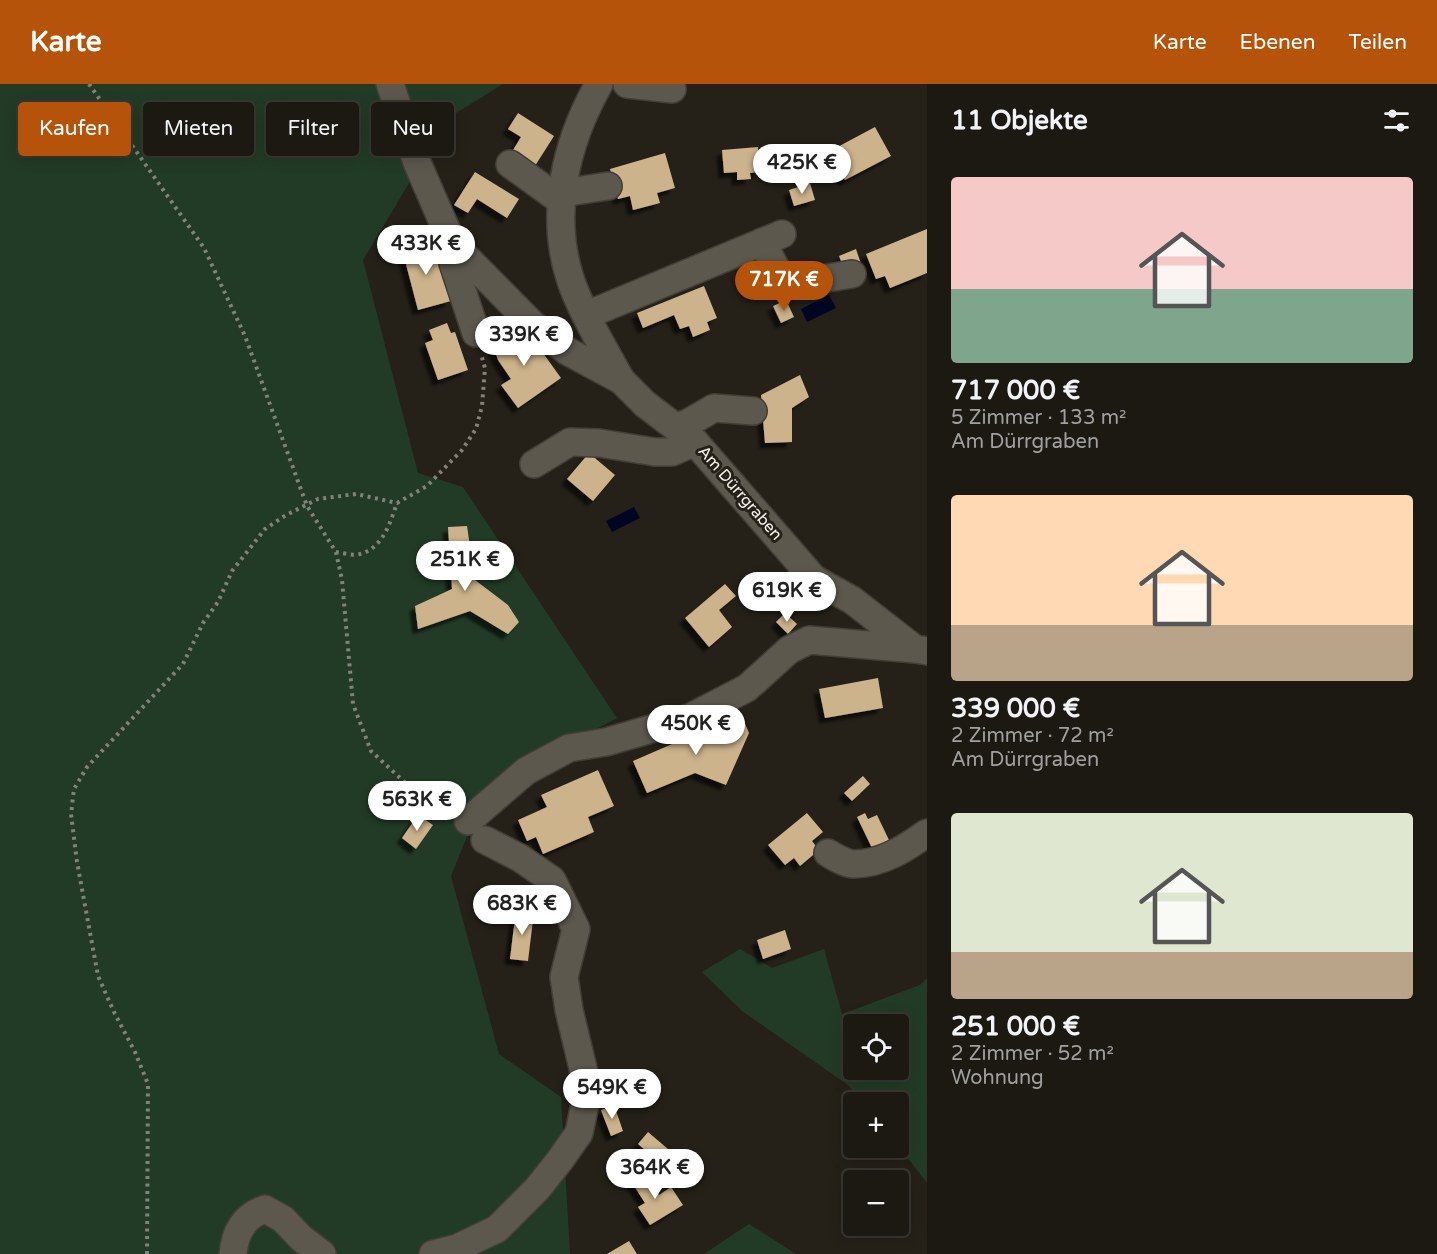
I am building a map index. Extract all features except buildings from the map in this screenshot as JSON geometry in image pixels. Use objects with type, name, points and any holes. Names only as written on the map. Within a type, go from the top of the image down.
[{"type":"street","name":"Am Dürrgraben","points":[[390,84],[416,159],[452,243],[529,330],[621,380],[645,404],[686,434],[814,579],[852,600],[921,650]]},
{"type":"street","points":[[595,91],[626,84],[672,89]]},
{"type":"street","name":"Am Dürrgraben","points":[[595,91],[571,144],[561,197],[561,246],[570,280],[621,380]]},
{"type":"street","points":[[510,164],[561,197],[608,186]]},
{"type":"street","points":[[587,315],[772,238],[778,272],[798,283],[852,274]]},
{"type":"street","name":"Am Dürrgraben","points":[[452,243],[453,263],[476,333]]},
{"type":"street","points":[[534,464],[570,442],[599,443],[656,452],[672,452],[686,434],[688,423],[714,408],[753,411]]},
{"type":"street","name":"Am Dürrgraben","points":[[469,827],[526,771],[569,748],[606,742],[689,718],[747,688],[789,650],[809,640],[921,650]]},
{"type":"street","points":[[433,1254],[458,1248],[496,1229],[537,1189],[561,1160],[579,1133],[588,1089],[569,1010],[564,977],[576,929],[552,880],[469,827]]},
{"type":"street","points":[[828,853],[852,864],[881,860],[927,835]]},
{"type":"street","points":[[909,862],[927,835]]},
{"type":"street","points":[[233,1254],[238,1231],[252,1214],[265,1209],[284,1219],[300,1238],[322,1254]]},
{"type":"path","points":[[89,84],[204,248],[245,336],[307,506],[336,552],[342,579],[353,704],[371,752],[412,789],[469,827]]},
{"type":"path","points":[[336,552],[359,555],[378,543],[388,528],[397,503],[427,486],[462,450],[476,429],[482,406],[484,368],[476,333]]},
{"type":"path","points":[[147,1254],[148,1084],[98,976],[77,862],[71,814],[74,789],[87,767],[183,664],[203,623],[218,602],[232,570],[265,530],[286,515],[318,499],[356,494],[397,503]]},
{"type":"green space","points":[[0,84],[503,84],[454,114],[454,102],[371,102],[371,156],[425,156],[363,260],[418,473],[463,487],[617,718],[487,787],[451,876],[499,1054],[561,1097],[570,1254],[0,1254]]},
{"type":"green space","points":[[740,949],[772,968],[824,949],[842,1014],[920,985],[927,978],[927,1183],[908,1158],[909,1092],[854,1092],[848,1085],[742,1011],[702,972]]},
{"type":"green space","points":[[749,1224],[796,1254],[704,1254]]},
{"type":"water","points":[[829,295],[836,308],[807,322],[801,309]]},
{"type":"water","points":[[634,507],[640,518],[612,532],[606,521]]}]
